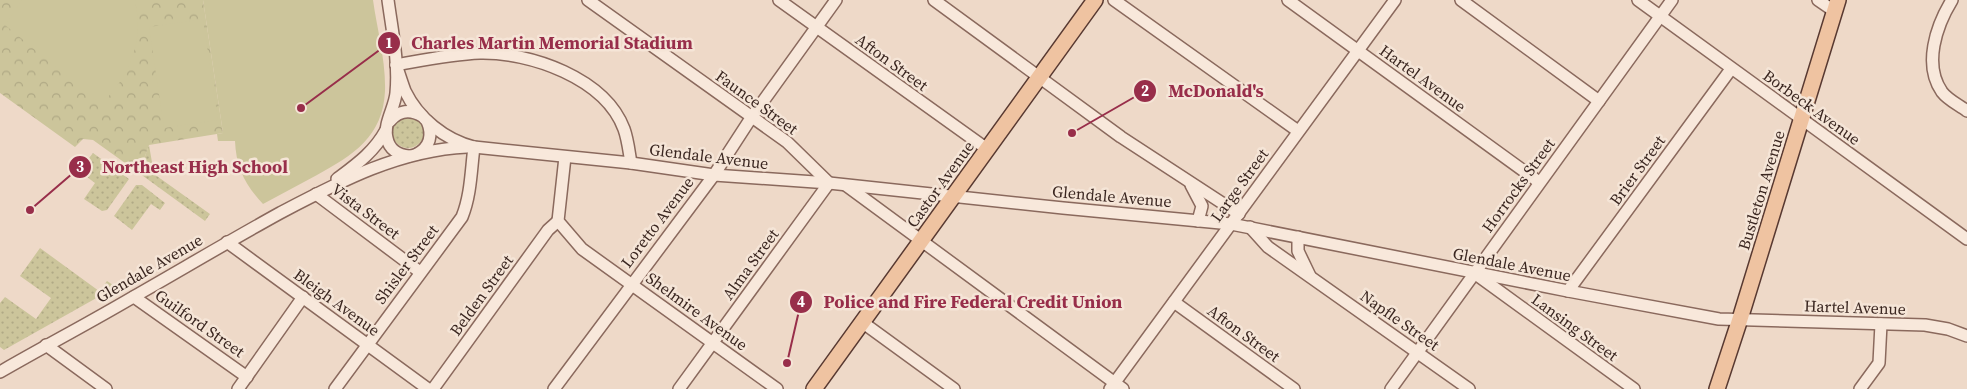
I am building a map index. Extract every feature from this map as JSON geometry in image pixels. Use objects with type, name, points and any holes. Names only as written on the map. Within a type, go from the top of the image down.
[{"type":"main road","name":"Castor Avenue","points":[[814,389],[1096,0]]},
{"type":"main road","name":"Bustleton Avenue","points":[[1717,389],[1836,5]]},
{"type":"street","points":[[388,0],[396,64],[395,101],[387,128],[387,141],[392,148],[401,154],[412,155],[425,148],[430,140],[431,130],[405,90],[396,64]]},
{"type":"street","name":"Faunce Street","points":[[588,0],[787,142],[829,183]]},
{"type":"street","name":"Afton Street","points":[[779,0],[987,149]]},
{"type":"street","name":"Loretto Avenue","points":[[554,389],[631,283],[714,174],[751,118],[836,0]]},
{"type":"street","points":[[934,0],[1121,137],[1238,214]]},
{"type":"street","points":[[1114,0],[1298,131]]},
{"type":"street","name":"Hartel Avenue","points":[[1288,0],[1539,182]]},
{"type":"street","name":"Large Street","points":[[1116,387],[1174,302],[1395,0]]},
{"type":"street","points":[[1461,0],[1599,100]]},
{"type":"street","name":"Borbeck Avenue","points":[[1638,0],[1967,240]]},
{"type":"street","name":"Horrocks Street","points":[[1391,389],[1672,0]]},
{"type":"street","points":[[1818,0],[1836,5]]},
{"type":"street","points":[[1952,0],[1946,10],[1931,59],[1934,77],[1943,94],[1967,111]]},
{"type":"street","points":[[396,64],[481,53],[506,55],[528,60],[566,73],[600,94],[614,109],[625,130],[631,163]]},
{"type":"street","name":"Brier Street","points":[[1568,292],[1731,68]]},
{"type":"street","name":"Glendale Avenue","points":[[316,194],[368,155],[375,148],[393,118],[402,112],[411,111],[424,118],[450,138],[474,147]]},
{"type":"street","name":"Glendale Avenue","points":[[0,372],[316,194],[376,167],[412,155],[442,149],[474,147],[631,163],[714,174],[829,183],[1232,224],[1568,292],[1719,319],[1740,319]]},
{"type":"street","name":"Shisler Street","points":[[335,389],[462,217],[466,207],[474,147]]},
{"type":"street","points":[[558,221],[565,157]]},
{"type":"street","name":"Alma Street","points":[[679,389],[829,183]]},
{"type":"street","points":[[1190,183],[1202,206],[1198,221]]},
{"type":"street","points":[[847,186],[922,240],[1116,387]]},
{"type":"street","name":"Vista Street","points":[[316,194],[420,272]]},
{"type":"street","name":"Shelmire Avenue","points":[[558,221],[582,249],[778,389]]},
{"type":"street","name":"Belden Street","points":[[433,389],[548,230],[558,221]]},
{"type":"street","name":"Napfle Street","points":[[1250,227],[1268,247],[1469,389]]},
{"type":"street","name":"Napfle Street","points":[[1298,237],[1298,251],[1311,278]]},
{"type":"street","name":"Bleigh Avenue","points":[[228,242],[428,389]]},
{"type":"street","name":"Lansing Street","points":[[1473,273],[1634,389]]},
{"type":"street","name":"Guilford Street","points":[[134,297],[247,377]]},
{"type":"street","points":[[238,389],[303,297]]},
{"type":"street","name":"Afton Street","points":[[1174,302],[1294,389]]},
{"type":"street","name":"Hartel Avenue","points":[[1740,319],[1924,326],[1948,329],[1967,336]]},
{"type":"street","points":[[862,322],[954,389]]},
{"type":"street","points":[[1860,389],[1878,363],[1881,324]]},
{"type":"street","points":[[46,345],[106,389]]},
{"type":"green space","points":[[0,0],[203,0],[223,133],[149,145],[139,173],[93,140],[83,139],[75,147],[0,93]]},
{"type":"green space","points":[[22,0],[135,0],[138,29],[133,56],[120,82],[101,104],[5,25]]},
{"type":"green space","points":[[203,0],[373,0],[383,57],[385,91],[379,121],[364,143],[330,168],[263,204],[246,183],[237,159],[235,141],[218,141],[217,134],[223,133]]},
{"type":"green space","points":[[203,19],[218,120],[164,128],[149,27]]},
{"type":"green space","points":[[408,116],[420,120],[424,132],[420,144],[408,148],[396,144],[392,132],[396,120]]},
{"type":"green space","points":[[149,145],[154,174],[210,214],[205,221],[139,173]]},
{"type":"green space","points":[[93,153],[129,179],[107,210],[102,211],[84,199],[95,183],[83,174],[82,167]]},
{"type":"green space","points":[[136,185],[142,185],[165,203],[160,210],[151,204],[132,230],[114,216]]},
{"type":"green space","points":[[40,248],[99,291],[107,281],[116,287],[4,350],[0,347],[0,303],[5,297],[36,319],[51,298],[20,276]]},
{"type":"place","name":"Charles Martin Memorial Stadium","points":[[301,108]]},
{"type":"place","name":"McDonald's","points":[[1072,133]]},
{"type":"place","name":"Northeast High School","points":[[30,210]]},
{"type":"place","name":"Police and Fire Federal Credit Union","points":[[787,363]]}]
